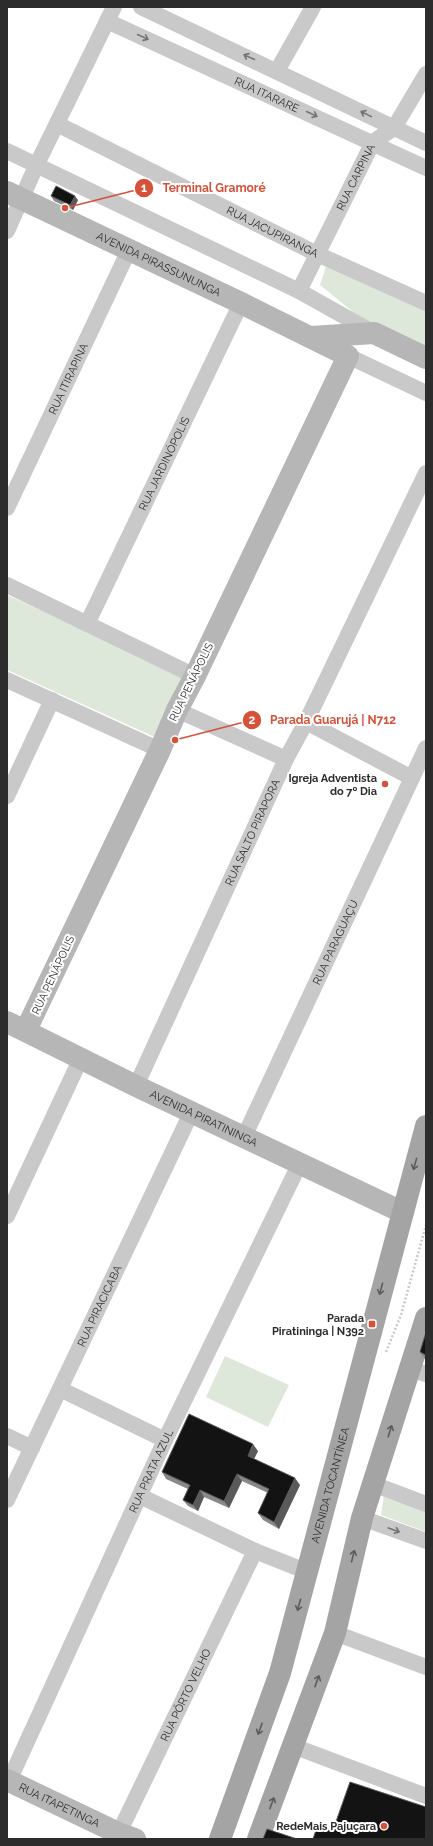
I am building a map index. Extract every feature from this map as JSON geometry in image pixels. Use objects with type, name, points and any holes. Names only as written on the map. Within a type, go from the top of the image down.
[{"type":"main road","name":"AVENIDA TOCANTÍNEA","points":[[220,1839],[280,1673],[426,1126]]},
{"type":"main road","points":[[258,1839],[335,1633],[362,1518],[373,1484],[418,1372],[426,1318]]},
{"type":"street","points":[[277,71],[313,7]]},
{"type":"street","points":[[152,9],[426,143]]},
{"type":"street","points":[[7,231],[15,196],[37,164],[110,14]]},
{"type":"street","name":"RUA ITARARE","points":[[110,14],[426,168]]},
{"type":"street","name":"RUA CARPINA","points":[[299,291],[373,142],[394,128],[426,74]]},
{"type":"street","name":"RUA JACUPIRANGA","points":[[56,124],[317,254],[426,303]]},
{"type":"street","points":[[7,150],[299,291],[374,333]]},
{"type":"street","name":"AVENIDA PIRASSUNUNGA","points":[[15,196],[426,393]]},
{"type":"street","name":"RUA ITIRAPINA","points":[[7,508],[129,250]]},
{"type":"street","name":"RUA JARDINÓPOLIS","points":[[87,624],[241,303]]},
{"type":"street","name":"AVENIDA PIRASSUNUNGA","points":[[310,337],[374,333],[426,358]]},
{"type":"street","name":"RUA PENÁPOLIS","points":[[17,1026],[160,750],[176,710],[195,676],[348,356]]},
{"type":"street","name":"RUA SALTO PIRAPORA","points":[[136,1086],[286,759],[306,722],[426,473]]},
{"type":"street","points":[[7,585],[195,676]]},
{"type":"street","points":[[7,680],[160,750]]},
{"type":"street","points":[[7,796],[52,700]]},
{"type":"street","points":[[176,710],[286,759]]},
{"type":"street","points":[[306,722],[412,778]]},
{"type":"street","name":"RUA PARAGUAÇU","points":[[244,1137],[426,748]]},
{"type":"street","name":"AVENIDA PIRATININGA","points":[[17,1026],[136,1086],[192,1111],[402,1212]]},
{"type":"street","points":[[7,1216],[81,1058]]},
{"type":"street","name":"RUA PIRACICABA","points":[[7,1500],[192,1111]]},
{"type":"street","name":"RUA PRATA AZUL","points":[[8,1781],[165,1440],[300,1163]]},
{"type":"street","points":[[60,1389],[165,1440]]},
{"type":"street","points":[[7,1436],[32,1448]]},
{"type":"street","points":[[373,1484],[426,1504]]},
{"type":"street","points":[[140,1496],[255,1551],[308,1572]]},
{"type":"street","points":[[362,1518],[426,1541]]},
{"type":"street","name":"RUA PÔRTO VELHO","points":[[123,1837],[255,1551]]},
{"type":"street","points":[[335,1633],[426,1667]]},
{"type":"street","points":[[294,1746],[426,1796]]},
{"type":"street","name":"RUA ITAPETINGA","points":[[8,1781],[123,1837]]},
{"type":"green space","points":[[327,263],[426,308],[426,349],[369,325],[320,285]]},
{"type":"green space","points":[[7,595],[187,676],[159,739],[7,670]]},
{"type":"green space","points":[[225,1356],[289,1385],[268,1427],[206,1397]]},
{"type":"green space","points":[[384,1495],[426,1510],[426,1532],[381,1515]]},
{"type":"building","points":[[56,186],[75,196],[70,205],[51,196]]},
{"type":"building","points":[[426,1332],[426,1355],[420,1352]]},
{"type":"building","points":[[189,1414],[253,1444],[248,1456],[295,1478],[274,1522],[258,1513],[269,1489],[237,1474],[224,1501],[200,1490],[193,1505],[183,1500],[190,1485],[162,1472]]},
{"type":"building","name":"RedeMais Pajuçara","points":[[350,1782],[426,1807],[426,1839],[313,1839],[318,1824],[333,1830]]},
{"type":"building","points":[[267,1829],[297,1839],[263,1839]]},
{"type":"place","name":"Terminal Gramoré","points":[[65,208]]},
{"type":"place","name":"Parada Guarujá | N712","points":[[175,740]]},
{"type":"place","name":"Igreja Adventista do 7º Dia","points":[[385,784]]},
{"type":"place","name":"Parada Piratininga | N392","points":[[372,1324]]},
{"type":"place","name":"RedeMais Pajuçara","points":[[384,1826]]}]
